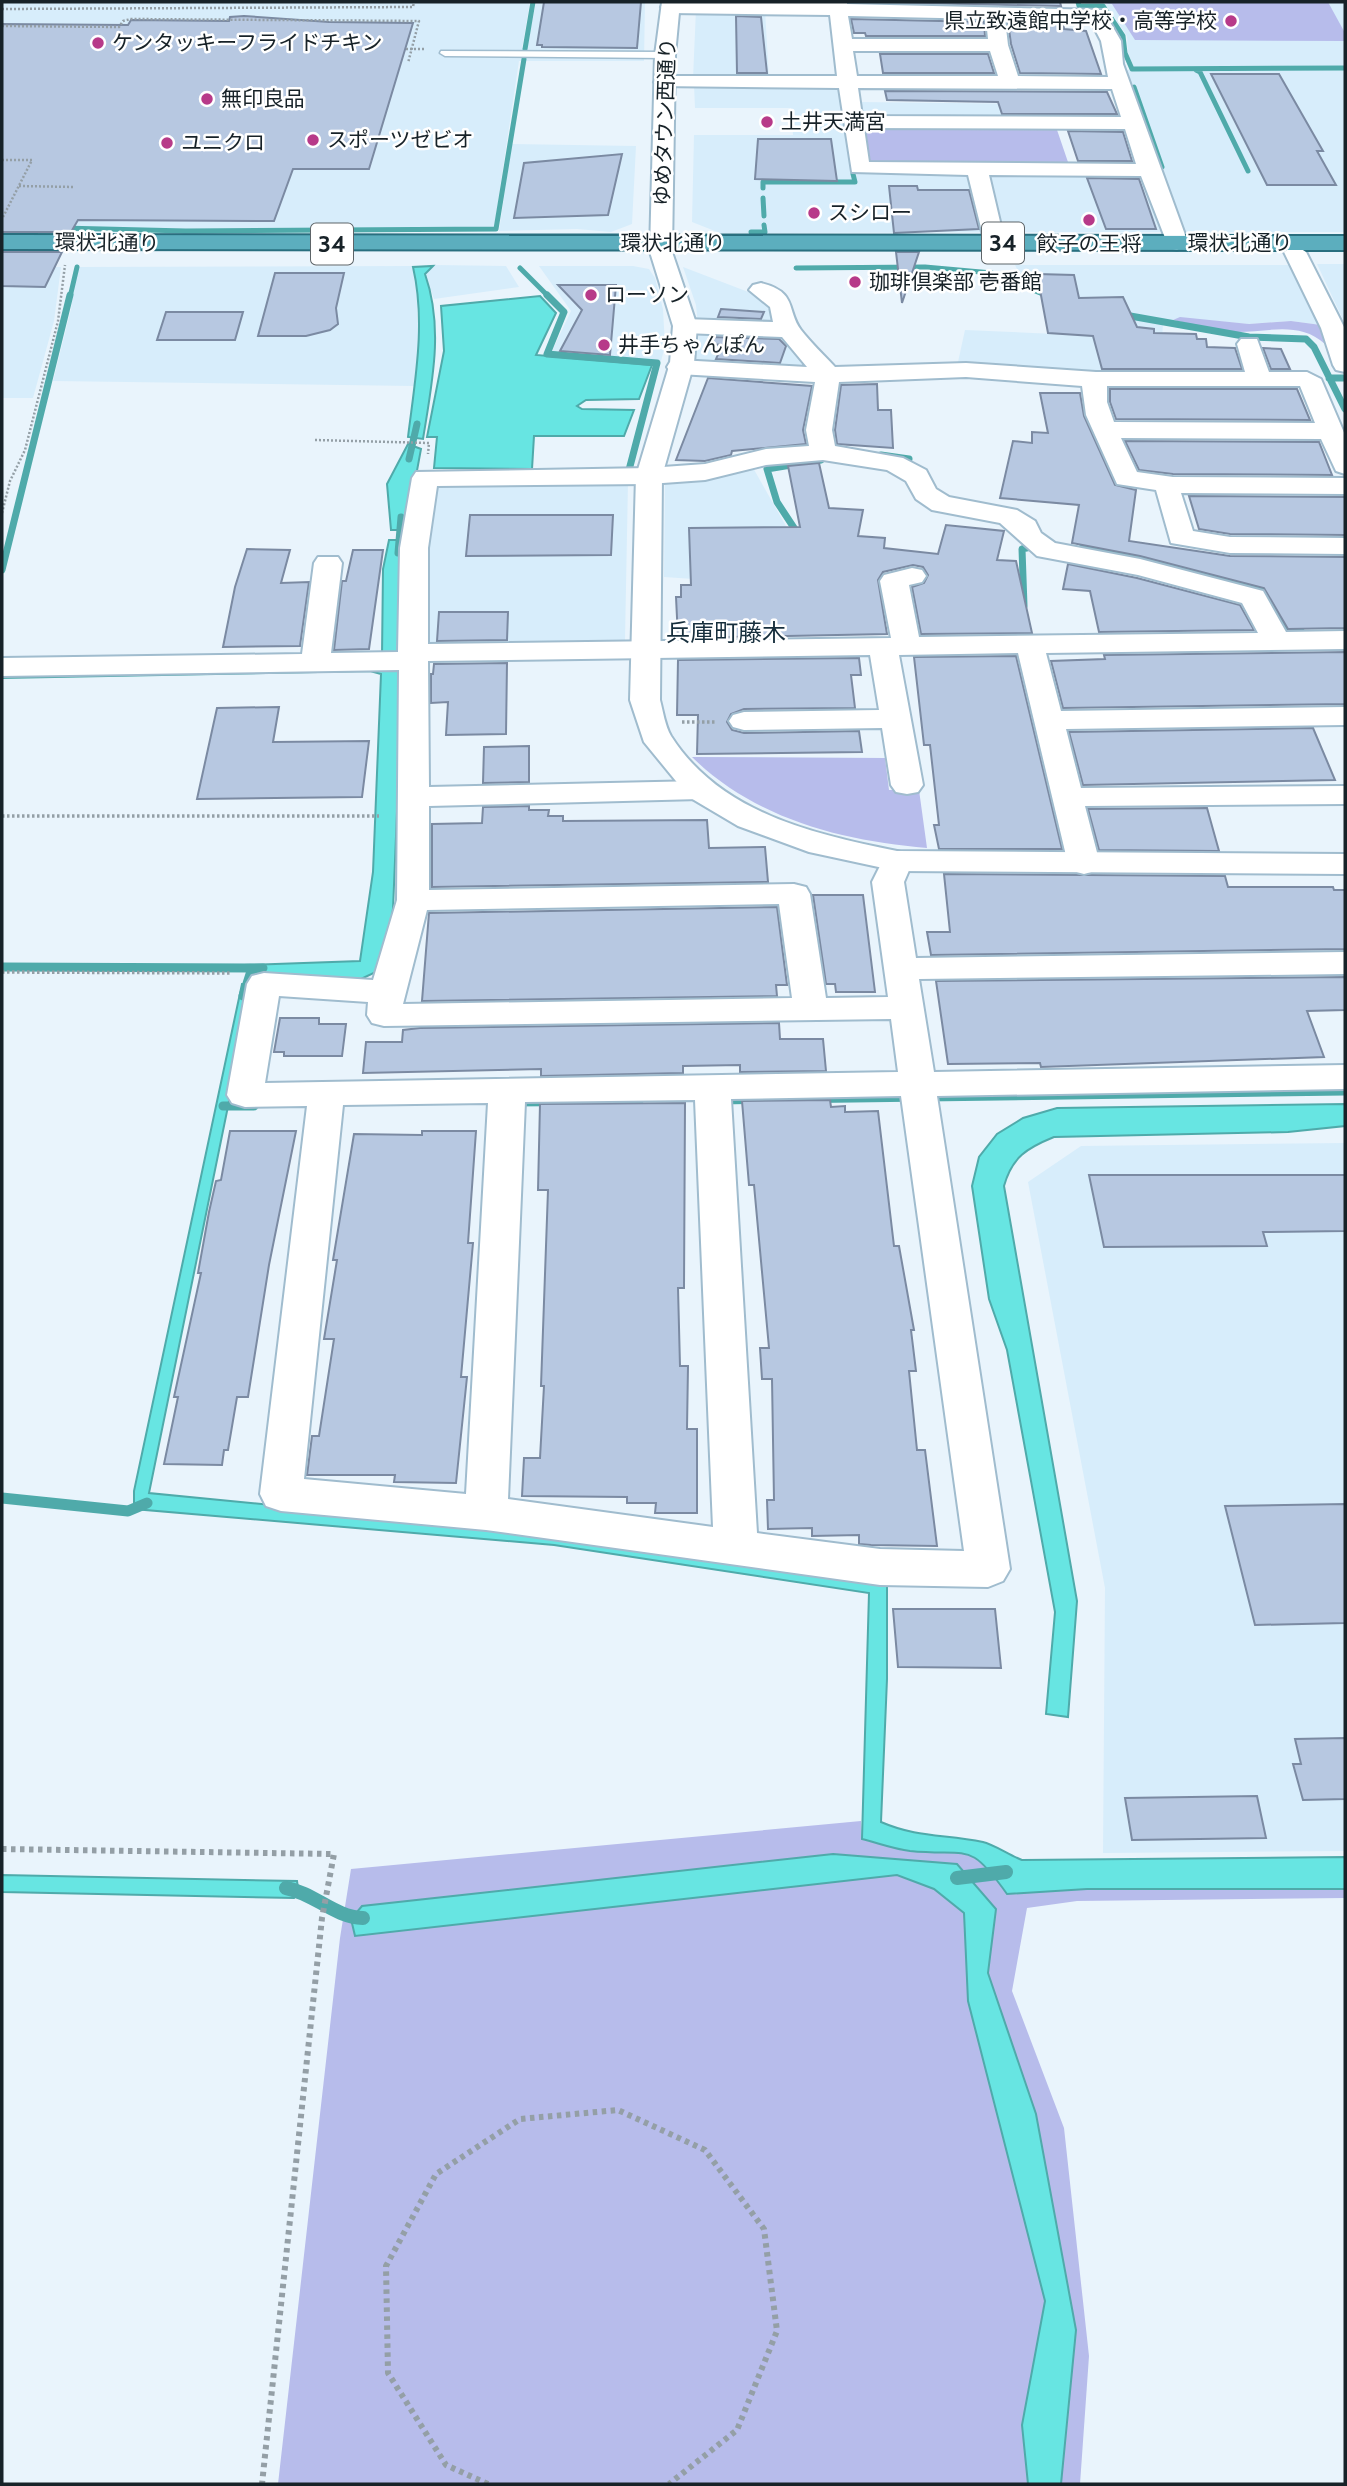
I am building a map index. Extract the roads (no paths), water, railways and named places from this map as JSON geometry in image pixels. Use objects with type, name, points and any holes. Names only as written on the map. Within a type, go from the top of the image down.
[{"type":"highway","name":"環状北通り","points":[[2,242],[1345,252]]},
{"type":"highway","name":"環状北通り","points":[[2,255],[994,243],[1345,243]]},
{"type":"street","points":[[671,4],[838,4],[995,14],[1033,8],[1096,14],[1111,41],[1113,64],[1177,243]]},
{"type":"street","name":"ゆめタウン西通り","points":[[661,247],[665,55],[671,4]]},
{"type":"street","points":[[838,4],[850,81],[859,168],[1149,170]]},
{"type":"street","points":[[995,14],[998,45],[1010,82]]},
{"type":"street","points":[[844,45],[998,45]]},
{"type":"street","points":[[664,82],[1120,83]]},
{"type":"street","points":[[854,122],[1133,123]]},
{"type":"street","points":[[977,169],[994,243]]},
{"type":"street","points":[[661,247],[685,326],[680,367],[649,476],[645,701],[655,736],[700,790],[749,819],[808,840],[897,861],[1345,864]]},
{"type":"street","points":[[1295,252],[1333,328],[1345,365]]},
{"type":"street","points":[[761,290],[785,308],[788,330],[828,374]]},
{"type":"street","points":[[685,326],[788,330]]},
{"type":"street","points":[[1249,344],[1259,378]]},
{"type":"street","points":[[680,367],[828,374],[966,370],[1096,379],[1307,379],[1345,466]]},
{"type":"street","points":[[823,452],[819,430],[828,374]]},
{"type":"street","points":[[1096,379],[1092,387],[1101,422],[1108,430],[1126,478],[1173,485],[1345,486]]},
{"type":"street","points":[[1108,430],[1331,431]]},
{"type":"street","points":[[906,1008],[810,1007],[384,1015],[387,992],[412,900],[414,548],[425,478],[649,476],[705,472],[766,457],[823,452],[894,463],[917,476],[925,493],[941,504],[1008,516],[1025,527],[1028,537],[1047,550],[1140,567],[1253,597],[1277,641]]},
{"type":"street","points":[[1173,485],[1168,492],[1181,537],[1230,545],[1345,546]]},
{"type":"street","points":[[315,662],[328,563]]},
{"type":"street","points":[[903,579],[895,647],[895,719],[906,785]]},
{"type":"street","points":[[2,667],[378,661],[412,657],[644,651],[1345,640]]},
{"type":"street","points":[[1030,645],[1051,720],[1084,864]]},
{"type":"street","points":[[1051,720],[1345,716]]},
{"type":"street","points":[[744,721],[895,719]]},
{"type":"street","points":[[411,797],[700,790]]},
{"type":"street","points":[[1069,797],[1345,795]]},
{"type":"street","points":[[325,1102],[281,1494],[486,1513],[736,1545],[880,1567],[988,1569],[888,882],[897,861]]},
{"type":"street","points":[[412,900],[793,894],[810,1007]]},
{"type":"street","points":[[900,969],[1345,964]]},
{"type":"street","points":[[387,992],[264,984],[244,1095],[325,1102],[712,1096],[918,1092],[1345,1077]]},
{"type":"street","points":[[712,1096],[736,1545]]},
{"type":"street","points":[[486,1513],[506,1099]]},
{"type":"lane","points":[[445,53],[665,55]]},
{"type":"lane","points":[[2,236],[93,236],[174,244]]},
{"type":"waterway","points":[[525,49],[533,2]]},
{"type":"waterway","points":[[1078,2],[1079,6],[1103,6],[1123,36],[1125,53],[1132,69],[1345,68]]},
{"type":"waterway","points":[[61,228],[186,231],[496,229],[524,59]]},
{"type":"waterway","points":[[1196,70],[1200,72],[1248,171]]},
{"type":"waterway","points":[[1134,87],[1162,167]]},
{"type":"waterway","points":[[763,188],[763,182],[855,182],[853,174]]},
{"type":"waterway","points":[[763,198],[764,216]]},
{"type":"waterway","points":[[751,232],[765,232],[764,225]]},
{"type":"waterway","points":[[70,297],[77,267]]},
{"type":"waterway","points":[[796,268],[925,267],[992,273],[1050,297]]},
{"type":"waterway","points":[[520,268],[564,312],[547,354],[657,363],[629,470]]},
{"type":"waterway","points":[[2,570],[70,295]]},
{"type":"waterway","points":[[1046,295],[1053,298]]},
{"type":"waterway","points":[[1119,314],[1249,337],[1306,339],[1314,347],[1330,378]]},
{"type":"waterway","points":[[1330,378],[1345,378]]},
{"type":"waterway","points":[[1330,378],[1345,409]]},
{"type":"waterway","points":[[409,459],[417,424]]},
{"type":"waterway","points":[[881,455],[909,459]]},
{"type":"waterway","points":[[800,537],[777,502],[767,469],[821,460]]},
{"type":"waterway","points":[[398,553],[401,517]]},
{"type":"waterway","points":[[1024,606],[1022,549],[1039,545]]},
{"type":"waterway","points":[[1082,548],[1153,561],[1265,589],[1286,628],[1301,628]]},
{"type":"waterway","points":[[2,967],[252,968]]},
{"type":"waterway","points":[[243,996],[252,968]]},
{"type":"waterway","points":[[252,968],[263,968]]},
{"type":"waterway","points":[[718,1100],[1345,1091]]},
{"type":"waterway","points":[[512,1102],[639,1101]]},
{"type":"waterway","points":[[223,1106],[254,1106]]},
{"type":"waterway","points":[[2,1498],[128,1511],[147,1503]]},
{"type":"waterway","points":[[957,1878],[1006,1872]]},
{"type":"waterway","points":[[286,1888],[343,1914],[363,1918]]},
{"type":"place","name":"県立致遠館中学校・高等学校","points":[[1231,21]]},
{"type":"place","name":"ケンタッキーフライドチキン","points":[[98,43]]},
{"type":"place","name":"無印良品","points":[[207,99]]},
{"type":"place","name":"土井天満宮","points":[[767,122]]},
{"type":"place","name":"スポーツゼビオ","points":[[313,140]]},
{"type":"place","name":"ユニクロ","points":[[167,143]]},
{"type":"place","name":"スシロー","points":[[814,213]]},
{"type":"place","name":"餃子の王将","points":[[1089,220]]},
{"type":"place","name":"珈琲倶楽部 壱番館","points":[[855,282]]},
{"type":"place","name":"ローソン","points":[[591,295]]},
{"type":"place","name":"井手ちゃんぽん","points":[[604,345]]},
{"type":"district","name":"兵庫町藤木","points":[[726,633]]}]
